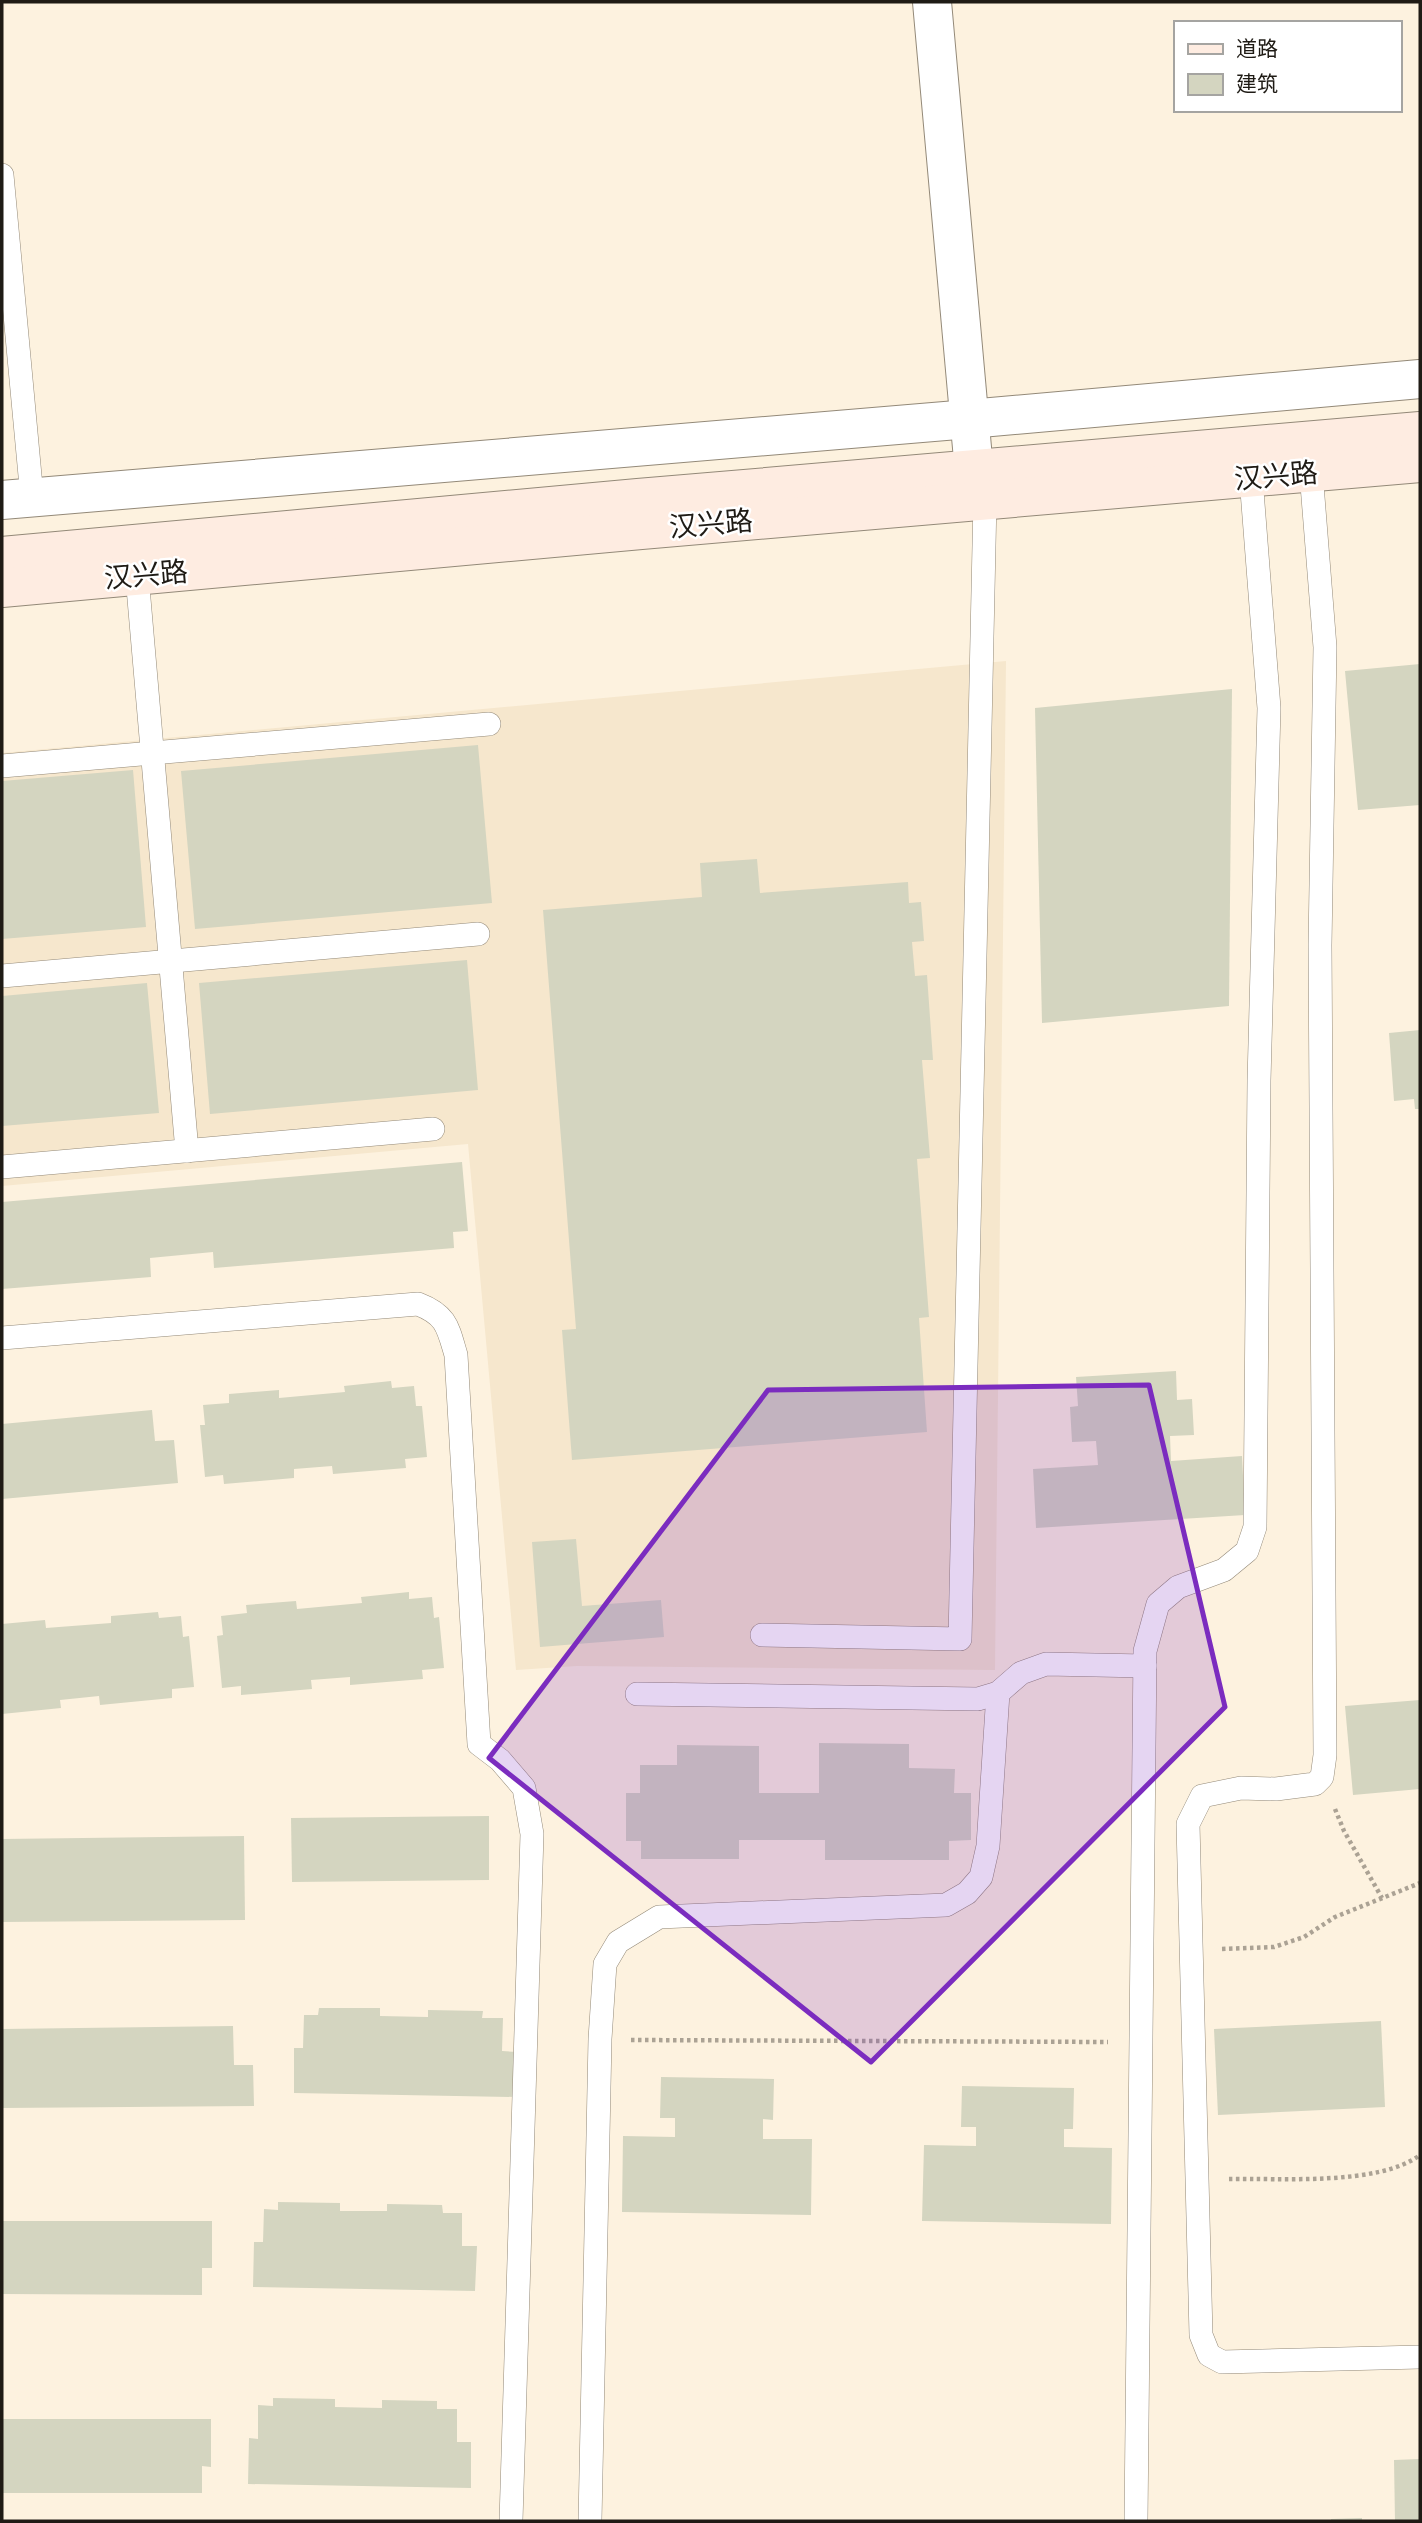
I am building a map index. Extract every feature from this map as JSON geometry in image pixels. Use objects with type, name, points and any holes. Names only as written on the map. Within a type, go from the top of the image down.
[{"type":"street","points":[[932,2],[969,419],[979,485]]},
{"type":"street","points":[[17,498],[1420,379]]},
{"type":"street","name":"汉兴路","points":[[2,588],[137,576],[979,485],[1420,431]]},
{"type":"street","name":"汉兴路","points":[[2,556],[979,485],[1251,478],[1420,463]]},
{"type":"lane","points":[[2,175],[17,498]]},
{"type":"lane","points":[[1311,472],[1325,647],[1320,945],[1325,1741],[1322,1777],[1315,1784],[1276,1789],[1241,1788],[1202,1796],[1188,1824],[1201,2335],[1209,2355],[1222,2362],[1420,2357]]},
{"type":"lane","points":[[1136,2521],[1145,1651],[1158,1604],[1178,1587],[1224,1570],[1247,1551],[1255,1527],[1259,1081],[1269,708],[1251,478]]},
{"type":"lane","points":[[762,1635],[960,1639],[979,485]]},
{"type":"lane","points":[[137,576],[187,1151]]},
{"type":"lane","points":[[2,766],[489,724]]},
{"type":"lane","points":[[2,976],[478,934]]},
{"type":"lane","points":[[2,1167],[433,1129]]},
{"type":"lane","points":[[2,1338],[418,1304],[432,1309],[446,1322],[456,1355],[479,1744],[500,1760],[524,1788],[532,1834],[511,2521]]},
{"type":"lane","points":[[637,1694],[978,1699],[999,1693],[1021,1673],[1046,1664],[1145,1666]]},
{"type":"lane","points":[[590,2521],[600,2039],[605,1964],[618,1942],[659,1917],[946,1905],[967,1893],[981,1877],[988,1846],[999,1693]]},
{"type":"path","points":[[1322,1777],[1344,1831],[1382,1898]]},
{"type":"path","points":[[1191,1949],[1274,1947],[1304,1937],[1335,1917],[1420,1883]]},
{"type":"path","points":[[600,2039],[1141,2042]]},
{"type":"path","points":[[1198,2180],[1338,2178],[1388,2171],[1420,2155]]},
{"type":"highlighted area","points":[[1149,1385],[1225,1707],[871,2062],[489,1758],[768,1390]]},
{"type":"shaded area","points":[[1006,661],[995,1670],[577,1666],[516,1670],[468,1144],[2,1186],[2,753]]},
{"type":"building","points":[[1420,664],[1420,805],[1358,810],[1345,671]]},
{"type":"building","points":[[1232,689],[1229,1006],[1042,1023],[1035,708]]},
{"type":"building","points":[[478,745],[492,903],[195,929],[181,771]]},
{"type":"building","points":[[133,770],[146,927],[2,939],[2,781]]},
{"type":"building","points":[[757,859],[760,893],[908,882],[909,903],[921,902],[924,941],[912,942],[915,976],[927,975],[933,1060],[922,1060],[930,1158],[917,1159],[929,1317],[919,1318],[927,1432],[572,1460],[562,1330],[576,1329],[543,910],[702,897],[700,863]]},
{"type":"building","points":[[467,960],[478,1090],[210,1114],[199,983]]},
{"type":"building","points":[[147,983],[159,1113],[2,1126],[2,996]]},
{"type":"building","points":[[1420,1030],[1420,1109],[1415,1109],[1414,1099],[1394,1101],[1389,1033]]},
{"type":"building","points":[[462,1162],[468,1231],[453,1232],[454,1248],[214,1268],[213,1252],[150,1258],[151,1277],[2,1289],[2,1202]]},
{"type":"building","points":[[1176,1371],[1177,1400],[1192,1399],[1194,1435],[1170,1436],[1171,1461],[1242,1456],[1245,1515],[1036,1528],[1033,1469],[1098,1465],[1096,1441],[1072,1442],[1070,1407],[1078,1406],[1076,1377]]},
{"type":"building","points":[[391,1381],[392,1388],[414,1386],[416,1406],[422,1406],[427,1457],[405,1459],[406,1468],[333,1474],[332,1466],[294,1469],[294,1478],[224,1484],[223,1475],[205,1477],[200,1425],[205,1425],[203,1405],[229,1403],[229,1394],[279,1390],[279,1398],[345,1392],[344,1386]]},
{"type":"building","points":[[152,1410],[155,1441],[174,1440],[178,1483],[2,1499],[2,1424]]},
{"type":"building","points":[[576,1539],[582,1606],[661,1600],[664,1637],[540,1647],[532,1542]]},
{"type":"building","points":[[409,1592],[409,1599],[432,1597],[434,1618],[439,1617],[444,1668],[422,1670],[423,1679],[350,1685],[350,1677],[311,1680],[312,1689],[241,1695],[241,1686],[222,1688],[217,1636],[223,1635],[221,1616],[247,1613],[246,1605],[296,1601],[297,1609],[362,1603],[361,1597]]},
{"type":"building","points":[[158,1612],[159,1618],[181,1616],[183,1637],[189,1636],[194,1687],[172,1689],[172,1698],[100,1705],[99,1696],[60,1700],[61,1708],[2,1714],[2,1624],[45,1620],[46,1628],[111,1623],[111,1616]]},
{"type":"building","points":[[1420,1700],[1420,1789],[1353,1795],[1345,1706]]},
{"type":"building","points":[[819,1743],[909,1744],[909,1768],[955,1769],[954,1793],[971,1793],[971,1840],[949,1841],[949,1860],[825,1860],[825,1840],[739,1840],[739,1859],[641,1859],[641,1841],[626,1841],[626,1793],[640,1793],[640,1765],[677,1765],[677,1745],[759,1746],[759,1793],[819,1793]]},
{"type":"building","points":[[489,1816],[489,1880],[292,1882],[291,1818]]},
{"type":"building","points":[[244,1836],[245,1920],[2,1922],[2,1839]]},
{"type":"building","points":[[319,2008],[380,2008],[380,2016],[428,2017],[428,2010],[483,2011],[482,2018],[503,2018],[502,2051],[517,2052],[516,2097],[294,2093],[294,2048],[303,2048],[304,2015],[318,2015]]},
{"type":"building","points":[[1381,2021],[1385,2107],[1218,2115],[1214,2029]]},
{"type":"building","points":[[233,2026],[234,2065],[253,2065],[254,2106],[2,2108],[2,2029]]},
{"type":"building","points":[[661,2077],[774,2079],[773,2120],[763,2119],[763,2139],[812,2139],[811,2215],[622,2212],[623,2136],[675,2137],[675,2118],[660,2118]]},
{"type":"building","points":[[962,2086],[1074,2088],[1073,2129],[1064,2129],[1064,2147],[1112,2148],[1111,2224],[922,2221],[924,2145],[976,2146],[976,2127],[961,2127]]},
{"type":"building","points":[[278,2202],[340,2203],[340,2211],[387,2211],[387,2204],[442,2205],[443,2213],[462,2213],[462,2246],[477,2246],[475,2291],[253,2287],[254,2242],[263,2242],[264,2209],[278,2210]]},
{"type":"building","points":[[2,2221],[212,2221],[212,2268],[202,2268],[202,2295],[2,2294]]},
{"type":"building","points":[[273,2398],[335,2399],[335,2407],[382,2408],[382,2400],[437,2401],[437,2409],[457,2409],[457,2442],[471,2442],[471,2488],[248,2484],[249,2438],[258,2439],[258,2405],[273,2406]]},
{"type":"building","points":[[2,2419],[211,2419],[211,2467],[202,2466],[202,2493],[2,2493]]},
{"type":"building","points":[[1420,2459],[1420,2520],[1395,2521],[1394,2460]]},
{"type":"building","points":[[1362,2518],[1362,2521],[1331,2521],[1331,2519]]}]
